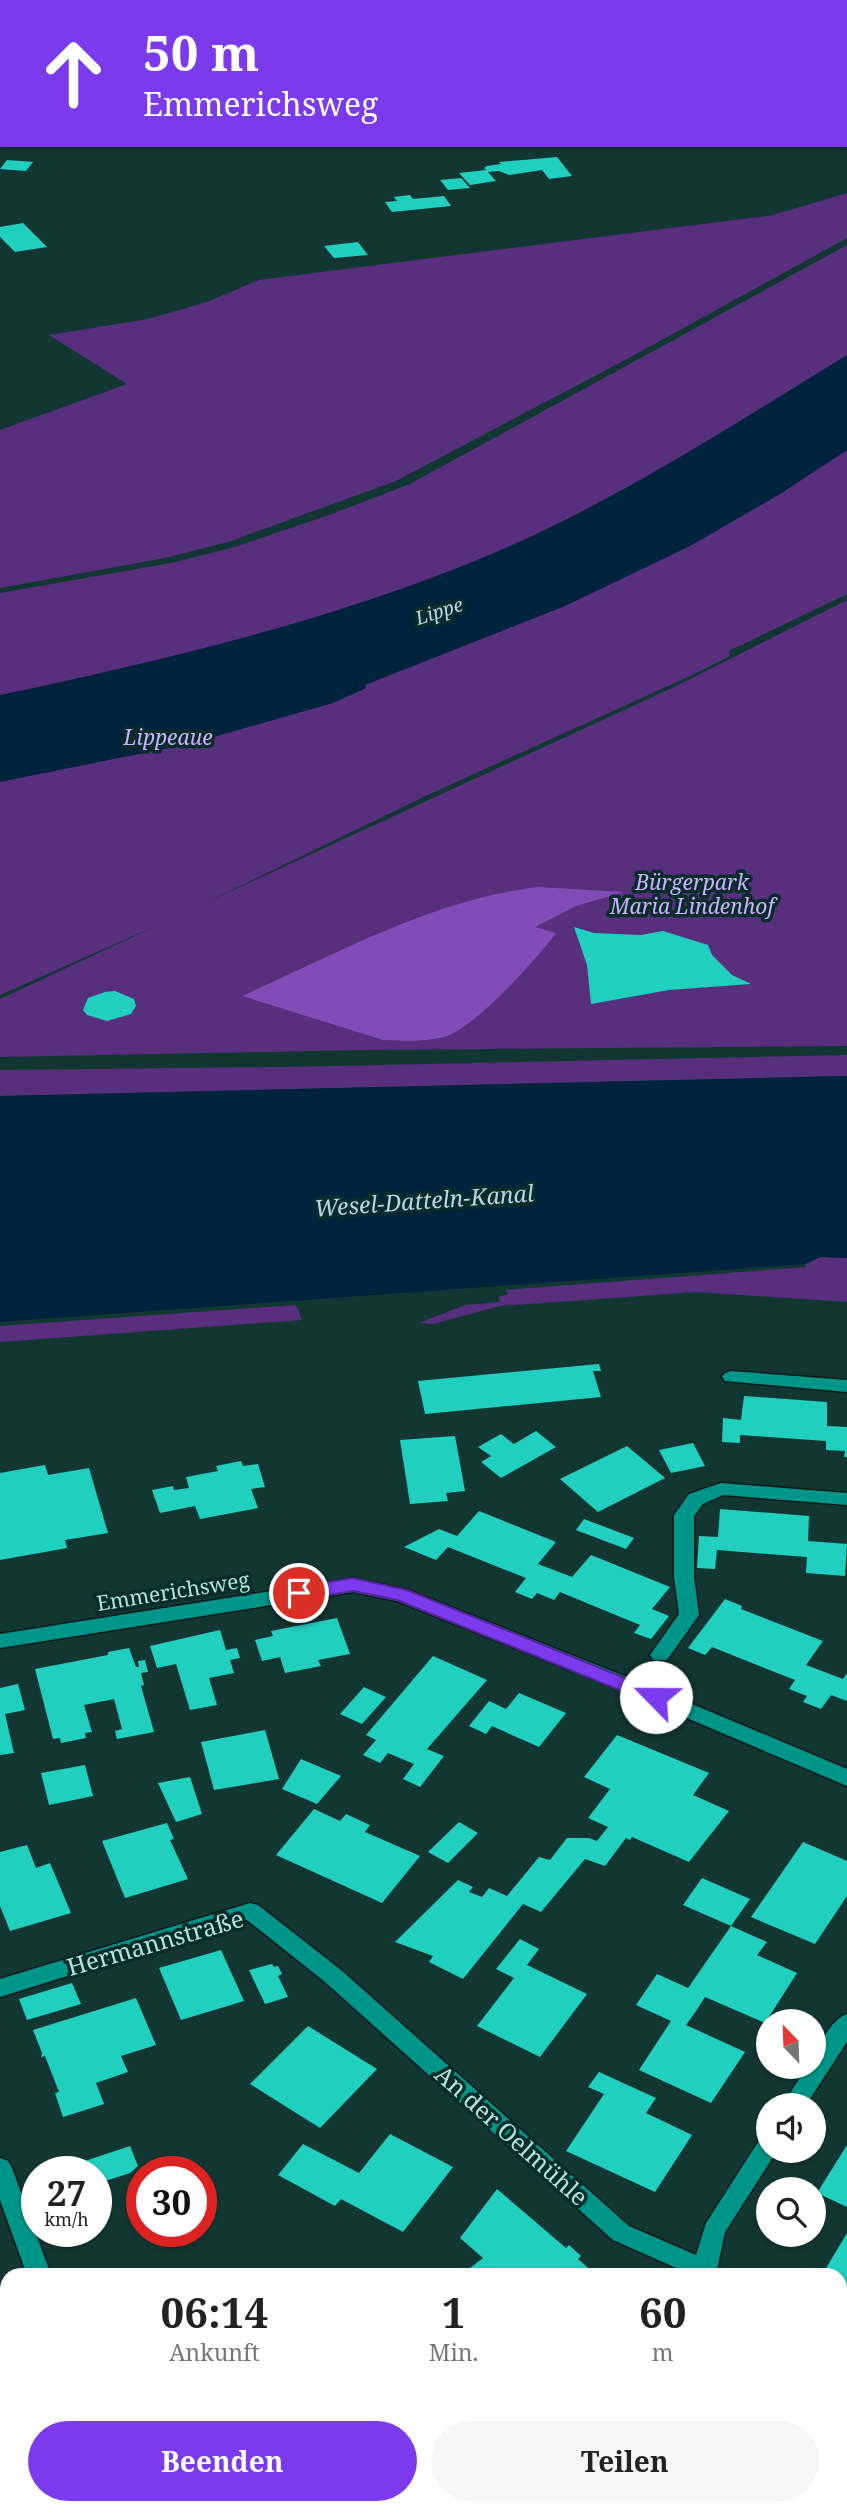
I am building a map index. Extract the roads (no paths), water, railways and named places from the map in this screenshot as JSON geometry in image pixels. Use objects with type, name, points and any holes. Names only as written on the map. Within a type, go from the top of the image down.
[{"type":"street","points":[[731,1377],[847,1386]]},
{"type":"street","points":[[660,1655],[690,1615],[684,1577],[684,1515],[696,1499],[721,1489],[847,1499]]},
{"type":"street","name":"Emmerichsweg","points":[[0,1641],[353,1585],[401,1595],[635,1688],[847,1778]]},
{"type":"street","name":"Hermannstraße","points":[[0,1988],[250,1910],[333,1976]]},
{"type":"street","name":"An der Oelmühle","points":[[333,1976],[621,2233],[695,2268]]},
{"type":"street","points":[[802,2093],[847,2023]]},
{"type":"street","name":"An der Oelmühle","points":[[707,2268],[714,2230],[757,2163]]},
{"type":"street","points":[[0,2168],[36,2268]]},
{"type":"water","name":"Lippe","points":[[847,355],[847,450],[780,494],[690,546],[565,606],[365,685],[366,688],[333,703],[193,743],[0,782],[0,695],[247,637],[368,600],[487,556],[626,488]]},
{"type":"water","name":"Wesel-Datteln-Kanal","points":[[847,1076],[847,1258],[821,1257],[805,1264],[0,1322],[0,1096]]},
{"type":"park label","name":"Lippeaue","points":[[168,737]]},
{"type":"park label","name":"Bürgerpark Maria Lindenhof","points":[[692,894]]}]
